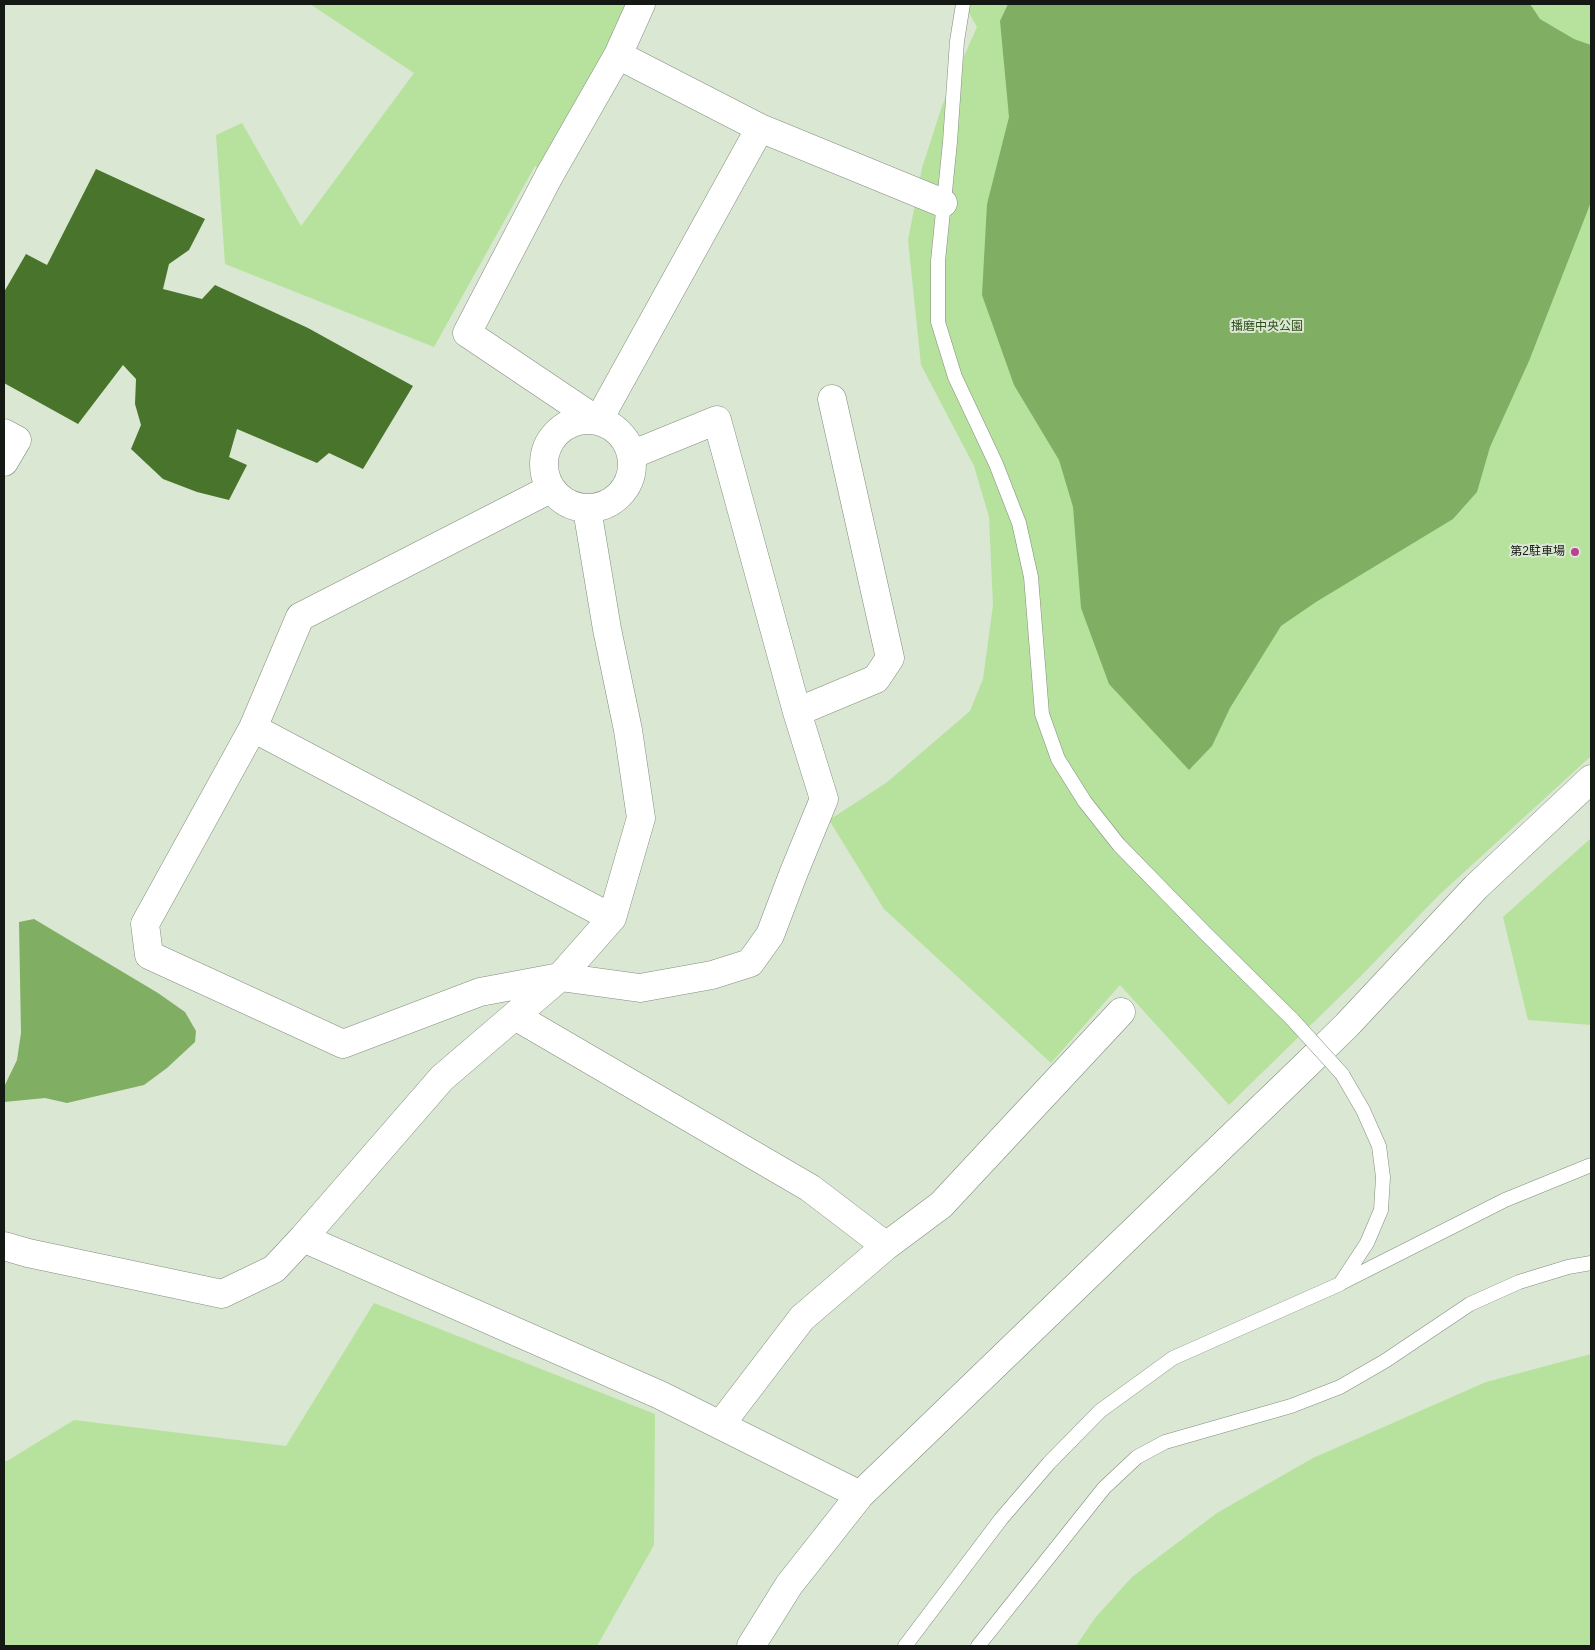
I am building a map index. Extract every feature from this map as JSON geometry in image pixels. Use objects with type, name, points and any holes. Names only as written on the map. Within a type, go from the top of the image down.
[{"type":"street","points":[[598,421],[580,421],[563,427],[551,439],[544,456],[543,473],[550,489],[566,504],[587,509],[607,505],[623,492],[632,475],[631,455],[627,443],[620,433],[610,426],[598,421],[467,333],[549,176],[618,55],[642,4]]},
{"type":"street","points":[[618,55],[760,128],[943,203]]},
{"type":"street","points":[[598,421],[760,128]]},
{"type":"street","points":[[797,712],[876,679],[890,658],[832,399]]},
{"type":"street","points":[[550,489],[300,617],[253,728],[145,924],[149,955],[343,1044],[480,992],[560,977],[640,988],[712,976],[750,963],[770,935],[824,799],[797,712],[717,420],[631,455]]},
{"type":"street","points":[[4,433],[17,440],[4,462]]},
{"type":"street","points":[[4,1246],[28,1253],[222,1294],[274,1269],[442,1078],[560,977],[612,918],[641,818],[628,730],[607,629],[587,509]]},
{"type":"street","points":[[253,728],[612,918]]},
{"type":"street","points":[[751,1646],[789,1586],[860,1495],[1303,1068],[1476,887],[1591,779]]},
{"type":"street","points":[[721,1424],[802,1318],[886,1246],[941,1205],[1121,1012]]},
{"type":"street","points":[[515,1016],[810,1188],[886,1246]]},
{"type":"street","points":[[303,1238],[660,1395],[860,1495]]},
{"type":"lane","points":[[963,4],[957,41],[950,142],[938,261],[938,322],[955,377],[996,464],[1019,522],[1031,577],[1042,714],[1058,759],[1085,802],[1119,845],[1292,1019],[1342,1074],[1364,1110],[1379,1146],[1383,1177],[1382,1210],[1367,1243],[1340,1284]]},
{"type":"lane","points":[[905,1646],[1001,1519],[1050,1463],[1100,1411],[1173,1358],[1340,1284],[1505,1200],[1591,1165]]},
{"type":"lane","points":[[978,1646],[1104,1488],[1137,1457],[1165,1442],[1291,1406],[1340,1387],[1470,1304],[1519,1282],[1568,1267],[1591,1263]]},
{"type":"green space","points":[[310,4],[641,4],[549,176],[535,166],[434,347],[225,264],[216,135],[242,123],[301,226],[414,73]]},
{"type":"green space","name":"播磨中央公園","points":[[964,4],[1591,4],[1591,756],[1438,896],[1361,976],[1229,1105],[1120,985],[1051,1063],[884,909],[829,820],[886,783],[970,711],[983,679],[993,605],[989,517],[974,466],[921,365],[908,240],[922,168],[942,106],[977,27]]},
{"type":"green space","points":[[1591,838],[1591,1025],[1528,1020],[1503,917]]},
{"type":"green space","points":[[374,1303],[655,1414],[654,1545],[597,1646],[4,1646],[4,1461],[7,1461],[74,1420],[286,1446]]},
{"type":"green space","points":[[1591,1354],[1591,1646],[1076,1646],[1095,1618],[1132,1577],[1217,1513],[1313,1458],[1486,1382]]},
{"type":"shaded area","points":[[1008,4],[1530,4],[1540,19],[1574,39],[1591,45],[1591,202],[1529,361],[1490,447],[1477,492],[1453,519],[1316,602],[1281,626],[1230,708],[1212,746],[1189,770],[1109,684],[1081,608],[1073,507],[1059,460],[1014,385],[982,295],[987,204],[1009,117],[1000,21]]},
{"type":"shaded area","points":[[34,919],[158,993],[185,1012],[196,1031],[195,1042],[167,1068],[144,1085],[67,1103],[45,1098],[4,1102],[4,1087],[17,1060],[21,1033],[19,922]]},
{"type":"building","points":[[96,169],[205,219],[189,250],[169,264],[163,289],[202,299],[215,285],[308,328],[413,386],[363,469],[329,453],[317,463],[237,429],[229,457],[247,465],[229,500],[197,492],[163,479],[131,449],[141,425],[135,404],[136,379],[123,365],[78,424],[4,383],[4,292],[26,254],[47,265]]},
{"type":"place","name":"第2駐車場","points":[[1575,552]]}]
